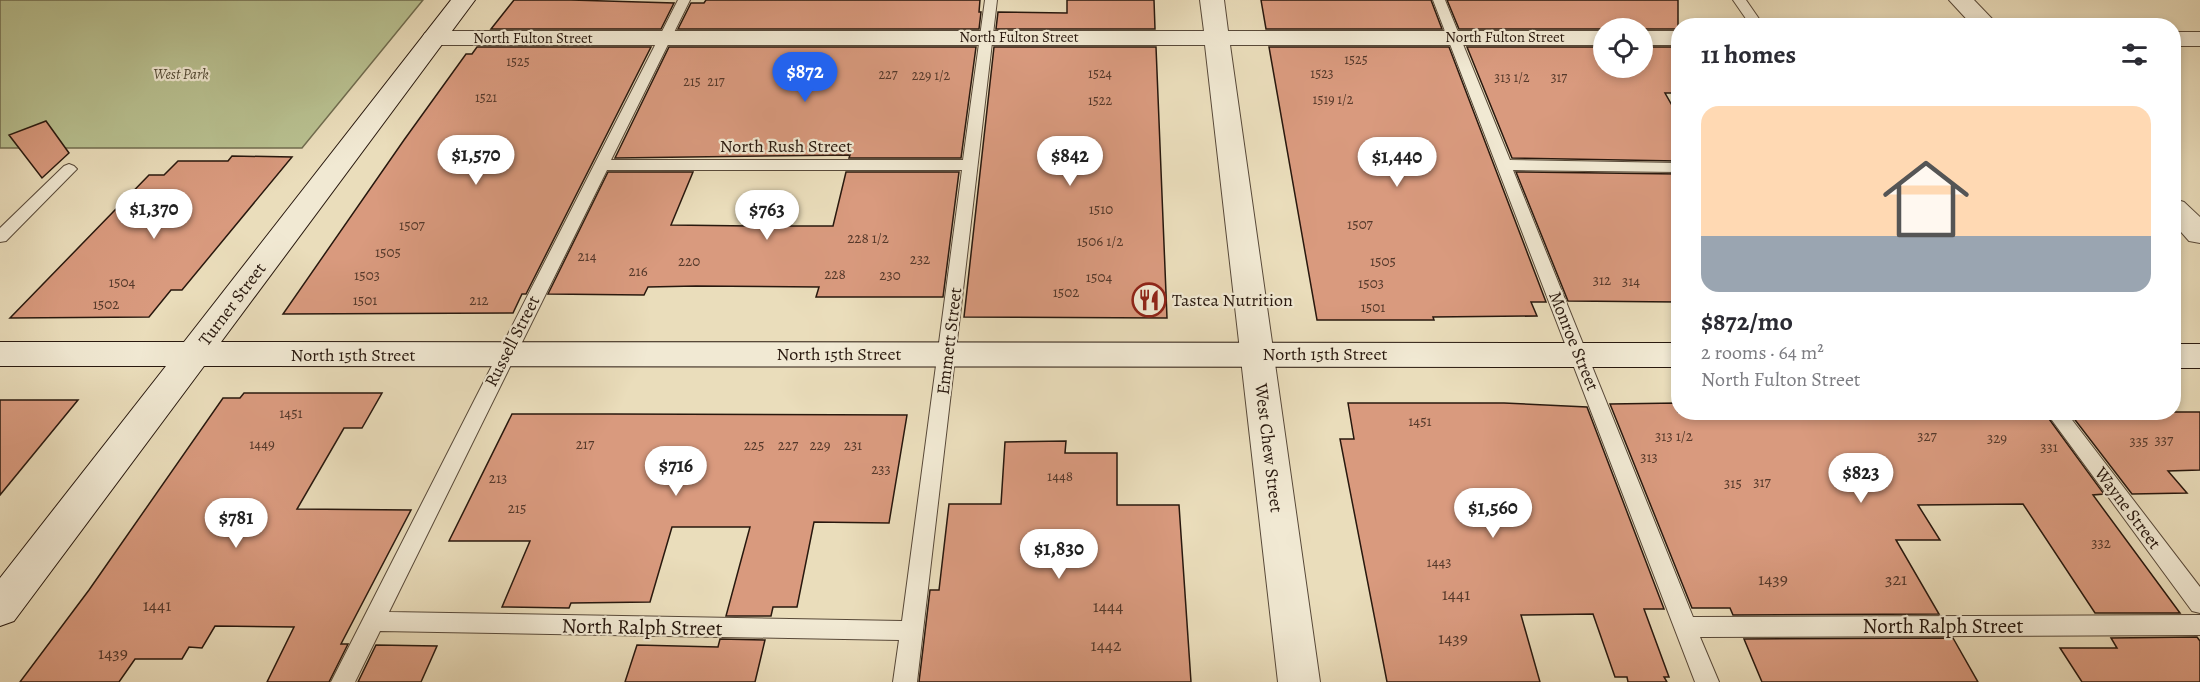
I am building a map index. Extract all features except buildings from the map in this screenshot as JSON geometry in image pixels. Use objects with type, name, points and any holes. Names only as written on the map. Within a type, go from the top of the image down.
[{"type":"street","name":"Turner Street","points":[[0,609],[463,0]]},
{"type":"street","name":"West Chew Street","points":[[1212,0],[1299,682]]},
{"type":"street","points":[[1961,0],[1979,18]]},
{"type":"street","name":"North Fulton Street","points":[[434,38],[1593,38]]},
{"type":"street","points":[[1653,38],[1671,38]]},
{"type":"street","points":[[2181,39],[2200,39]]},
{"type":"street","points":[[2181,215],[2200,234]]},
{"type":"street","name":"North 15th Street","points":[[0,354],[1671,355]]},
{"type":"street","points":[[2181,356],[2200,356]]},
{"type":"lane","name":"Russell Street","points":[[343,682],[684,0]]},
{"type":"lane","name":"Emmett Street","points":[[905,682],[991,0]]},
{"type":"lane","name":"Monroe Street","points":[[1439,0],[1707,682]]},
{"type":"lane","points":[[1739,0],[1752,18]]},
{"type":"lane","name":"North Rush Street","points":[[600,165],[972,165]]},
{"type":"lane","points":[[1504,165],[1671,167]]},
{"type":"lane","points":[[0,237],[69,169]]},
{"type":"lane","name":"Wayne Street","points":[[2061,420],[2200,604]]},
{"type":"lane","name":"North Ralph Street","points":[[372,621],[912,631]]},
{"type":"lane","name":"North Ralph Street","points":[[1685,627],[2200,625]]},
{"type":"green space","name":"West Park","points":[[0,0],[423,0],[302,148],[0,148]]},
{"type":"place","name":"Tastea Nutrition","points":[[1149,300]]}]
